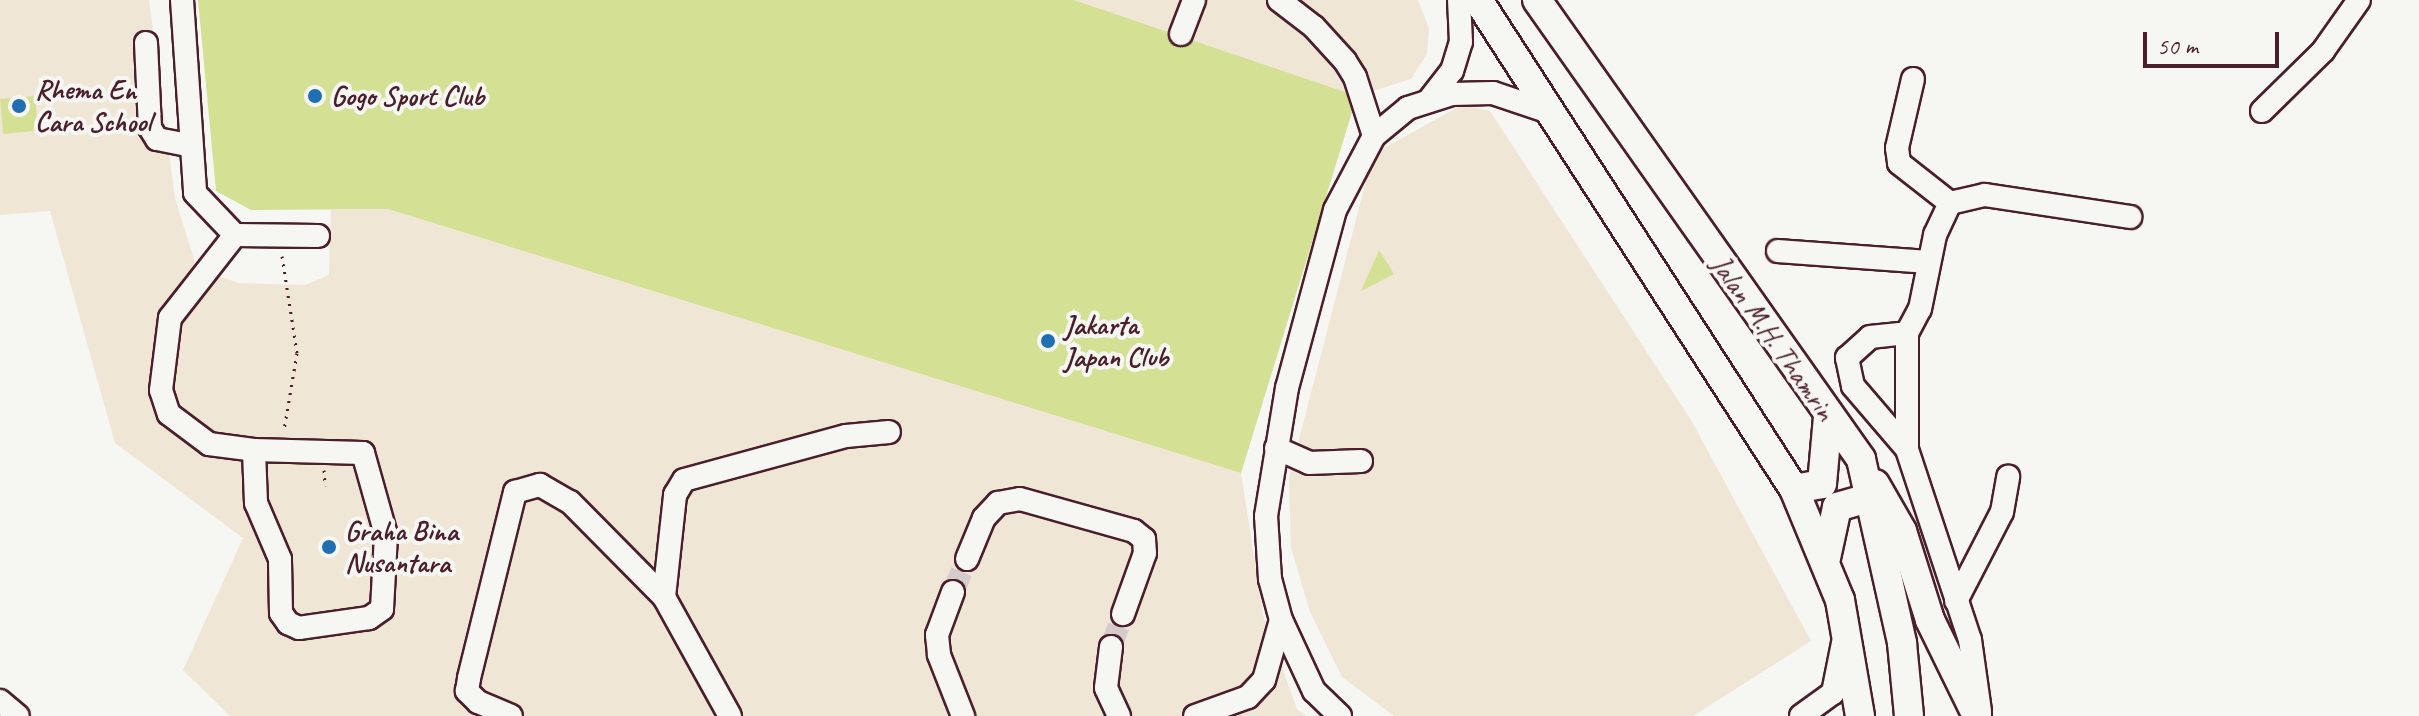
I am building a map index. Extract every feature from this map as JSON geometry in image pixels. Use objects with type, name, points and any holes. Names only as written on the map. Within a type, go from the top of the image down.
[{"type":"main road","points":[[1478,0],[1794,489],[1826,558],[1846,630],[1860,716]]},
{"type":"main road","name":"Jalan M.H. Thamrin","points":[[1537,0],[1828,417],[1861,459],[1902,643],[1909,716]]},
{"type":"main road","points":[[1794,489],[1822,484],[1828,417]]},
{"type":"main road","points":[[1861,459],[1902,531],[1930,620],[1979,716]]},
{"type":"main road","points":[[1826,558],[1837,507],[1869,498]]},
{"type":"street","points":[[182,0],[188,145],[195,193],[235,235],[318,236]]},
{"type":"street","points":[[1181,34],[1194,0]]},
{"type":"street","points":[[1279,0],[1314,27],[1345,61],[1355,77],[1374,136]]},
{"type":"street","points":[[1429,100],[1452,71],[1461,42],[1459,0]]},
{"type":"street","points":[[2262,111],[2295,83],[2353,8]]},
{"type":"street","points":[[146,43],[150,128],[157,139],[188,145]]},
{"type":"street","points":[[1913,79],[1897,148],[1899,163],[1950,203]]},
{"type":"street","points":[[1340,716],[1314,691],[1281,620],[1270,579],[1266,516],[1287,388],[1335,210],[1374,136],[1408,108],[1429,100],[1493,93],[1552,113]]},
{"type":"street","points":[[1950,203],[1985,195],[2130,217]]},
{"type":"street","points":[[1950,203],[1928,262],[1920,309],[1907,333],[1907,449],[1970,640],[1979,716]]},
{"type":"street","points":[[235,235],[170,318],[161,390],[169,414],[183,428],[209,444],[254,450],[363,453],[386,535],[382,609],[369,618],[299,628],[288,623],[281,613],[280,559],[256,503],[254,450]]},
{"type":"street","points":[[1778,251],[1928,262]]},
{"type":"street","points":[[1907,333],[1870,337],[1851,350],[1846,366],[1853,386],[1907,449]]},
{"type":"street","points":[[664,597],[675,495],[684,480],[846,436],[889,432]]},
{"type":"street","points":[[1276,448],[1309,463],[1361,461]]},
{"type":"street","points":[[1956,601],[2002,512],[2008,477]]},
{"type":"street","points":[[511,716],[478,702],[467,691],[515,492],[540,485],[570,502],[664,597],[730,716]]},
{"type":"street","points":[[967,559],[984,518],[998,503],[1020,499],[1134,531],[1144,539],[1145,553],[1123,614]]},
{"type":"street","points":[[953,592],[937,635],[939,655],[963,716]]},
{"type":"street","points":[[1195,716],[1248,697],[1264,680],[1281,620]]},
{"type":"street","points":[[1801,716],[1833,693],[1846,630]]},
{"type":"street","points":[[1111,647],[1106,688],[1119,716]]},
{"type":"street","points":[[0,701],[18,716]]},
{"type":"path","points":[[279,236],[297,353],[284,431],[297,431]]},
{"type":"shaded area","points":[[0,0],[149,0],[175,198],[197,269],[239,283],[305,285],[329,275],[331,210],[388,209],[1241,473],[1263,615],[1297,709],[1306,716],[230,716],[183,670],[243,538],[115,443],[50,211],[0,215]]},
{"type":"shaded area","points":[[1074,0],[1418,0],[1429,28],[1427,54],[1411,79],[1357,96]]},
{"type":"shaded area","points":[[1462,105],[1490,111],[1691,420],[1811,641],[1693,716],[1394,716],[1342,677],[1310,612],[1291,548],[1289,478],[1373,154]]},
{"type":"green space","name":"Jakarta Japan Club","points":[[198,0],[1074,0],[1357,96],[1241,473],[388,209],[251,210],[216,191]]},
{"type":"green space","points":[[35,96],[38,131],[3,134],[0,99]]},
{"type":"green space","points":[[1379,250],[1394,274],[1361,291]]},
{"type":"tunnel","points":[[953,592],[967,559]]},
{"type":"tunnel","points":[[1111,647],[1123,614]]},
{"type":"place","name":"Gogo Sport Club","points":[[315,96]]},
{"type":"place","name":"Rhema En Cara School","points":[[19,106]]},
{"type":"place","name":"Jakarta Japan Club","points":[[1048,341]]},
{"type":"place","name":"Graha Bina Nusantara","points":[[329,547]]}]
